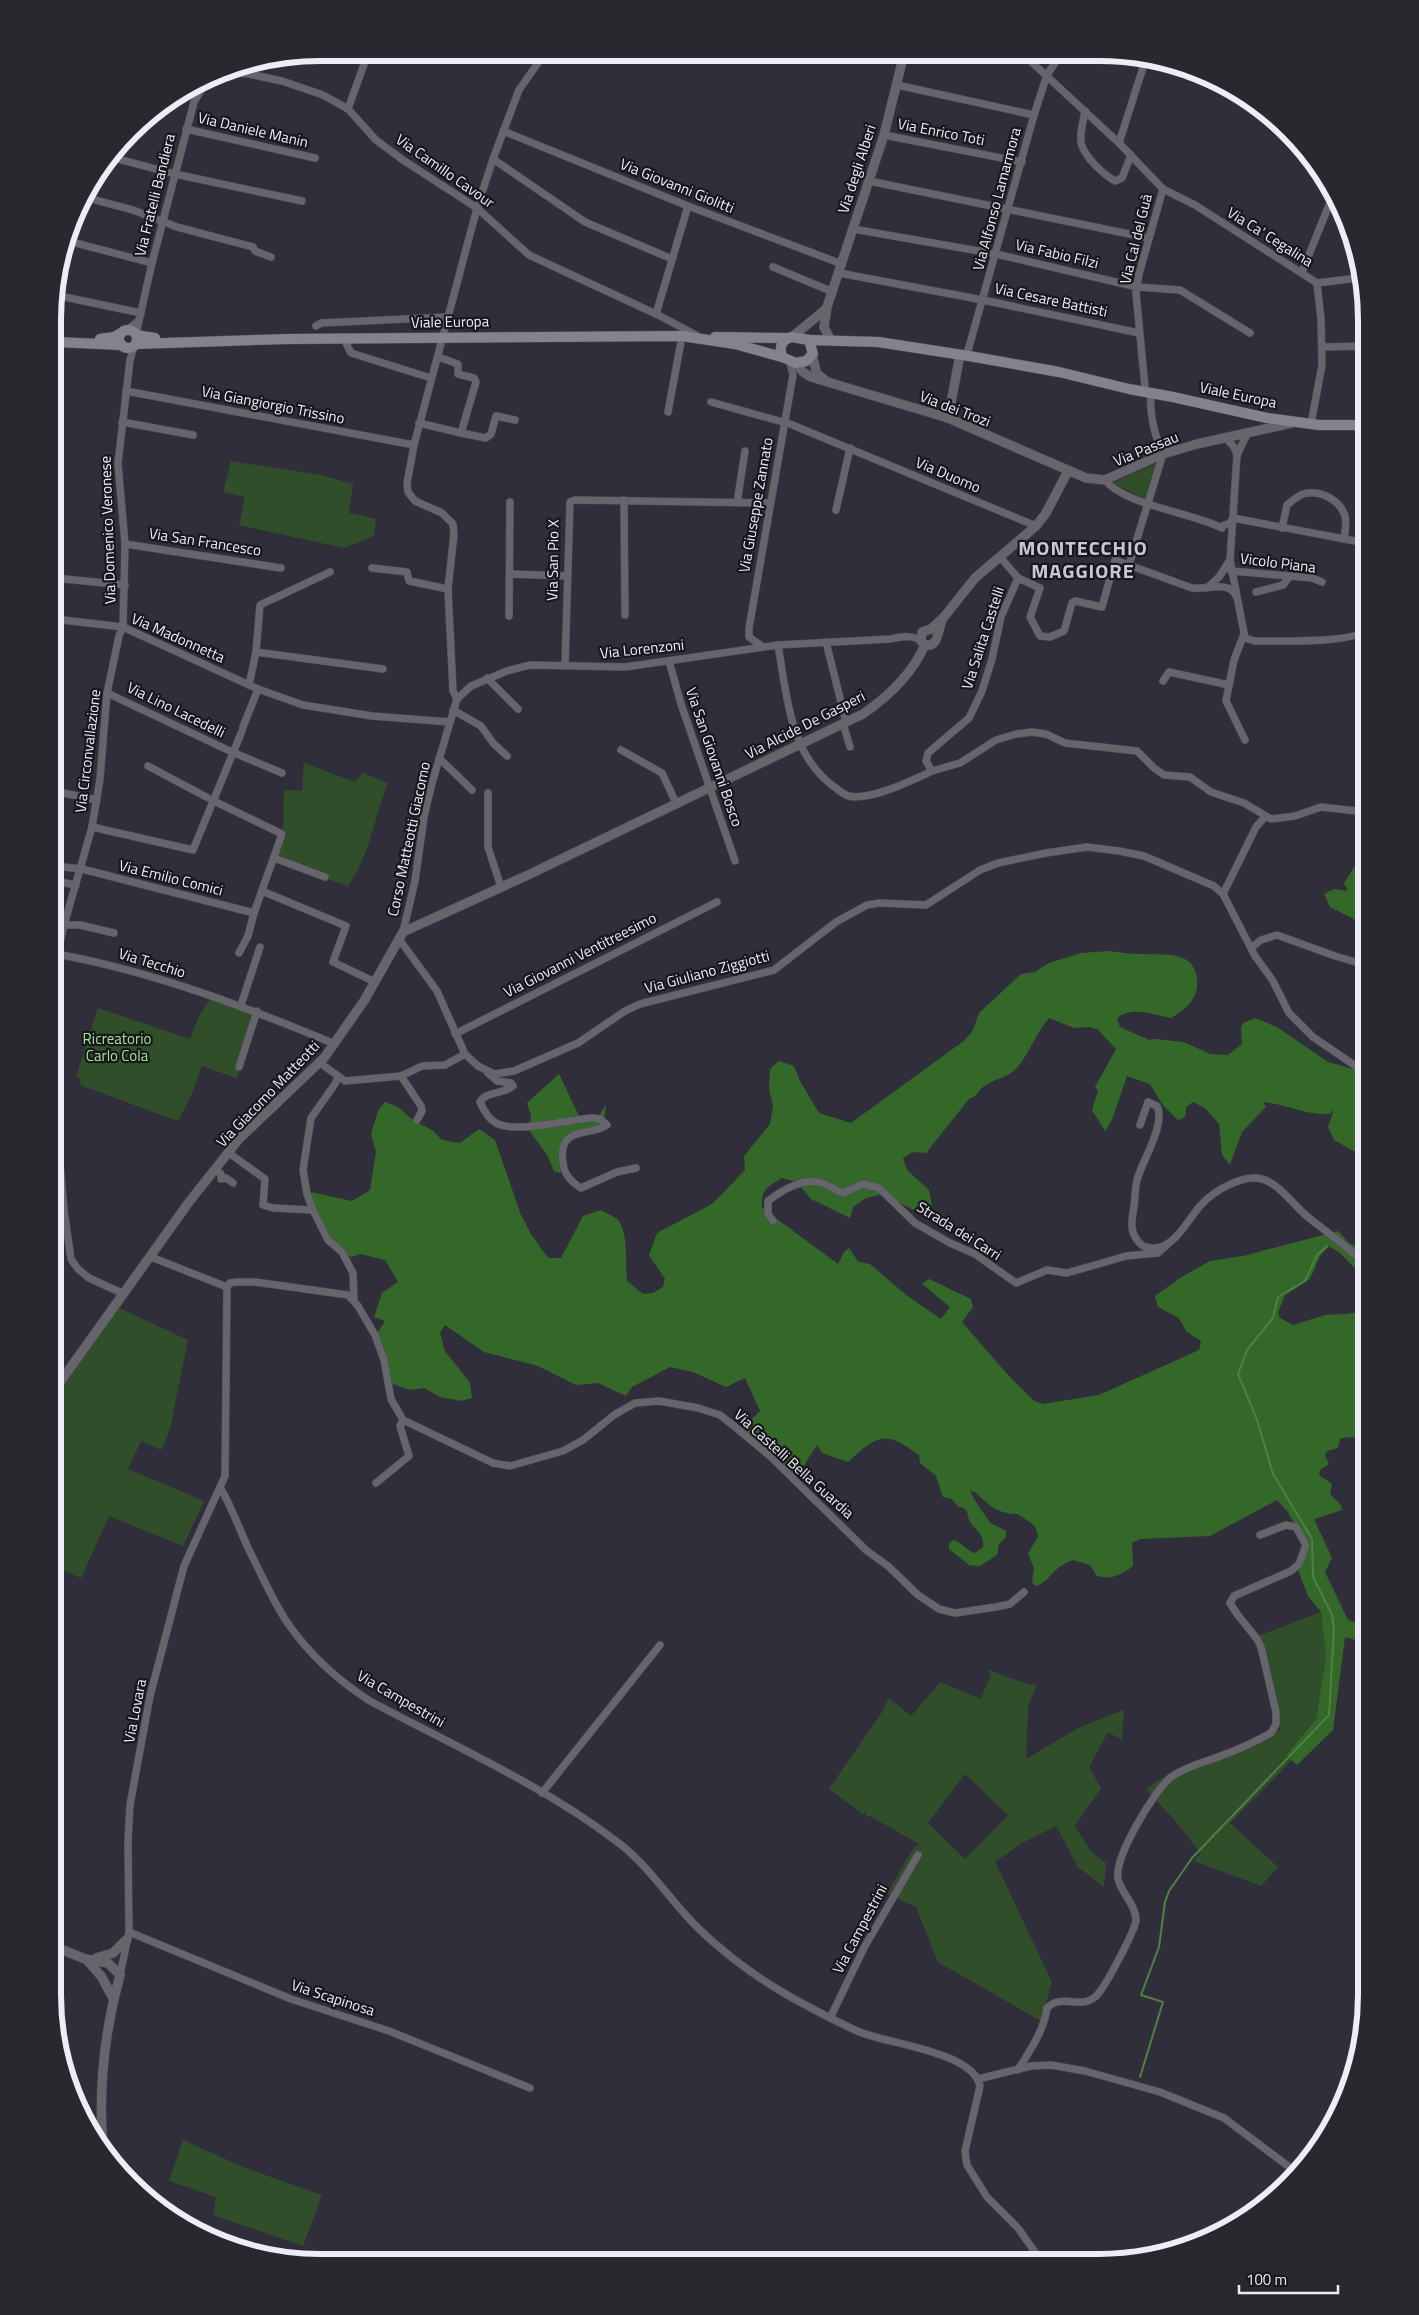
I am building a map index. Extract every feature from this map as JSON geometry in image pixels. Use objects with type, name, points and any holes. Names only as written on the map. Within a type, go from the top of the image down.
[{"type":"main road","name":"Viale Europa","points":[[61,342],[106,338],[198,341],[682,336],[702,338],[789,361]]},
{"type":"main road","name":"Viale Europa","points":[[702,338],[724,336],[878,342],[964,354],[1148,390],[1267,418],[1311,424],[1358,425]]},
{"type":"main road","points":[[789,338],[782,342],[781,348],[789,361],[806,361],[833,340]]},
{"type":"main road","points":[[808,339],[813,354]]},
{"type":"street","points":[[348,109],[365,61]]},
{"type":"street","points":[[457,699],[453,691],[448,589],[454,534],[453,524],[442,513],[415,501],[408,492],[407,484],[419,423],[477,208],[519,90],[539,61]]},
{"type":"street","name":"Via degli Alberi","points":[[833,340],[824,326],[828,307],[884,135],[902,61]]},
{"type":"street","name":"Via Cal del Guà","points":[[1032,61],[1119,143],[1163,189],[1148,238],[1137,287],[1139,333],[1150,404],[1158,443],[1163,454]]},
{"type":"street","name":"Via Alfonso Lamarmora","points":[[964,354],[983,300],[1006,211],[1034,116],[1047,75],[1056,61]]},
{"type":"street","points":[[1119,143],[1144,65]]},
{"type":"street","name":"Via Camillo Cavour","points":[[242,74],[282,81],[323,95],[348,109],[376,140],[403,160],[477,208],[529,255],[656,314],[702,338]]},
{"type":"street","points":[[897,85],[1034,116]]},
{"type":"street","name":"Via Fratelli Bandiera","points":[[129,339],[141,313],[152,262],[196,94]]},
{"type":"street","points":[[1085,111],[1080,138],[1081,148],[1102,171],[1115,181],[1122,178],[1131,155]]},
{"type":"street","name":"Via Daniele Manin","points":[[186,129],[315,158]]},
{"type":"street","name":"Via Giovanni Giolitti","points":[[503,131],[688,206],[842,264]]},
{"type":"street","name":"Via Enrico Toti","points":[[884,135],[1022,162]]},
{"type":"street","points":[[118,159],[175,174],[302,201]]},
{"type":"street","points":[[493,159],[586,222],[672,259]]},
{"type":"street","points":[[869,181],[1006,211],[1148,238]]},
{"type":"street","name":"Via Ca' Cegalina","points":[[1163,189],[1195,206],[1302,272],[1317,284],[1322,365],[1311,424]]},
{"type":"street","points":[[92,199],[253,247],[255,251],[271,256]]},
{"type":"street","points":[[1302,272],[1330,205]]},
{"type":"street","points":[[656,314],[688,206]]},
{"type":"street","name":"Via Fabio Filzi","points":[[853,229],[996,254],[1137,287],[1180,290],[1250,333]]},
{"type":"street","points":[[73,242],[152,262]]},
{"type":"street","points":[[773,267],[833,292]]},
{"type":"street","name":"Via Cesare Battisti","points":[[839,273],[983,300],[1139,333]]},
{"type":"street","points":[[1317,284],[1355,279]]},
{"type":"street","points":[[62,297],[141,313]]},
{"type":"street","points":[[789,338],[823,313],[828,307]]},
{"type":"street","points":[[316,326],[320,323],[448,317]]},
{"type":"street","points":[[808,339],[805,330],[809,322]]},
{"type":"street","points":[[668,412],[682,336]]},
{"type":"street","name":"Via Domenico Veronese","points":[[119,636],[123,627],[125,544],[118,464],[130,360],[129,339]]},
{"type":"street","points":[[344,339],[351,353],[431,378]]},
{"type":"street","points":[[1322,346],[1358,346]]},
{"type":"street","points":[[813,354],[817,374],[829,381]]},
{"type":"street","points":[[948,418],[964,354]]},
{"type":"street","points":[[438,357],[458,364],[458,374],[476,380],[461,433]]},
{"type":"street","name":"Via dei Trozi","points":[[789,361],[811,377],[948,418],[1068,471]]},
{"type":"street","name":"Via Giuseppe Zannato","points":[[750,637],[749,628],[793,375],[789,361]]},
{"type":"street","name":"Via Giangiorgio Trissino","points":[[126,392],[414,445]]},
{"type":"street","name":"Via Duomo","points":[[711,402],[785,422],[1036,526]]},
{"type":"street","points":[[419,423],[461,433],[489,437],[496,416],[515,420]]},
{"type":"street","points":[[122,422],[193,435]]},
{"type":"street","name":"Via Passau","points":[[1068,471],[1086,478],[1105,480],[1163,454],[1224,437],[1297,422]]},
{"type":"street","points":[[1248,432],[1237,455],[1230,538],[1230,560],[1244,634],[1249,640],[1270,641],[1350,638],[1358,636]]},
{"type":"street","points":[[1224,437],[1234,446],[1237,455]]},
{"type":"street","points":[[836,510],[850,448]]},
{"type":"street","points":[[737,503],[745,451]]},
{"type":"street","points":[[1129,565],[1163,454]]},
{"type":"street","points":[[944,617],[932,645],[923,643],[922,632],[931,629],[944,617],[975,578],[1036,526],[1046,513],[1068,471]]},
{"type":"street","points":[[1105,480],[1110,487],[1148,503],[1220,527],[1229,533],[1230,538]]},
{"type":"street","points":[[1282,528],[1287,505],[1304,494],[1316,494],[1337,502],[1342,509],[1345,517],[1344,540]]},
{"type":"street","name":"Via San Pio X","points":[[565,666],[566,576],[570,502],[575,500],[624,500],[770,503]]},
{"type":"street","points":[[624,500],[624,615]]},
{"type":"street","points":[[508,616],[510,502]]},
{"type":"street","points":[[1220,527],[1230,523],[1232,518]]},
{"type":"street","points":[[1232,518],[1358,542]]},
{"type":"street","name":"Via San Francesco","points":[[125,544],[281,568]]},
{"type":"street","points":[[1000,557],[1018,578],[1039,587],[1030,617],[1040,636],[1050,637],[1064,631],[1072,603],[1075,601],[1102,607],[1115,560],[1192,588],[1226,586],[1231,588],[1236,596]]},
{"type":"street","points":[[1207,588],[1219,577],[1230,560]]},
{"type":"street","points":[[372,568],[406,572],[409,581],[448,589]]},
{"type":"street","name":"Vicolo Piana","points":[[1232,571],[1312,578],[1322,582]]},
{"type":"street","points":[[249,685],[256,652],[260,605],[330,572]]},
{"type":"street","points":[[510,574],[566,576]]},
{"type":"street","points":[[1256,592],[1283,585],[1290,576]]},
{"type":"street","name":"Via Salita Castelli","points":[[932,771],[926,761],[928,754],[969,718],[982,691],[992,659],[1001,617],[1018,578]]},
{"type":"street","points":[[61,579],[125,585]]},
{"type":"street","name":"Via Madonnetta","points":[[61,619],[123,627],[258,689],[303,705],[347,713],[450,722]]},
{"type":"street","points":[[931,629],[935,631],[937,636]]},
{"type":"street","points":[[1244,634],[1237,650],[1226,701],[1245,740]]},
{"type":"street","name":"Via Circonvallazione","points":[[61,935],[82,869],[92,827],[97,800],[107,693],[119,636]]},
{"type":"street","name":"Via Lorenzoni","points":[[457,699],[465,690],[486,678],[507,670],[530,666],[625,667],[778,645],[890,639],[906,636],[915,637],[923,643]]},
{"type":"street","points":[[734,652],[745,646],[750,637],[763,647]]},
{"type":"street","points":[[826,642],[850,747]]},
{"type":"street","name":"Via Alcide De Gasperi","points":[[401,936],[864,714],[893,691],[904,678],[923,643]]},
{"type":"street","points":[[778,645],[792,719],[800,744],[816,772],[848,796],[894,788],[932,771],[960,763],[1001,738],[1016,734],[1041,733],[1065,744],[1138,751],[1154,768],[1164,775],[1190,777],[1210,792],[1244,803],[1271,819],[1295,816],[1316,808],[1327,807],[1358,811]]},
{"type":"street","points":[[256,652],[383,669]]},
{"type":"street","name":"Via San Giovanni Bosco","points":[[669,661],[735,861]]},
{"type":"street","points":[[1163,681],[1169,672],[1228,685]]},
{"type":"street","points":[[486,678],[518,709]]},
{"type":"street","name":"Via Lino Lacedelli","points":[[92,827],[193,850],[258,689]]},
{"type":"street","name":"Via Lino Lacedelli","points":[[107,693],[232,752],[282,773]]},
{"type":"street","name":"Corso Matteotti Giacomo","points":[[401,936],[415,881],[424,817],[457,699]]},
{"type":"street","points":[[453,710],[481,726],[493,743],[507,756]]},
{"type":"street","points":[[621,750],[662,773],[676,803]]},
{"type":"street","points":[[440,758],[472,790]]},
{"type":"street","points":[[148,766],[282,834],[254,913],[248,936],[239,953]]},
{"type":"street","points":[[61,792],[97,800]]},
{"type":"street","points":[[488,793],[488,847],[501,887]]},
{"type":"street","points":[[1222,894],[1256,827],[1265,817]]},
{"type":"street","name":"Via Giuliano Ziggiotti","points":[[486,1071],[502,1074],[514,1071],[578,1042],[625,1011],[653,999],[744,979],[774,970],[836,922],[867,905],[885,903],[926,905],[980,870],[998,864],[1087,847],[1104,848],[1144,856],[1214,886],[1222,894],[1251,948],[1272,981],[1286,1010],[1321,1043],[1358,1068]]},
{"type":"street","points":[[274,858],[325,878]]},
{"type":"street","points":[[61,867],[82,869]]},
{"type":"street","name":"Via Emilio Comici","points":[[82,869],[254,913]]},
{"type":"street","points":[[61,883],[76,885]]},
{"type":"street","points":[[262,891],[346,926],[333,962],[375,982]]},
{"type":"street","name":"Via Giovanni Ventitreesimo","points":[[455,1034],[717,902]]},
{"type":"street","points":[[64,924],[80,925],[114,933]]},
{"type":"street","points":[[1251,948],[1261,940],[1277,935],[1358,963]]},
{"type":"street","points":[[401,936],[437,992],[465,1054],[497,1081],[511,1083],[513,1086],[483,1097],[480,1102],[489,1116],[498,1124],[542,1126],[593,1118],[600,1119],[607,1125],[602,1129],[580,1132],[568,1140],[561,1152],[563,1166],[571,1182],[581,1188],[617,1172],[636,1168]]},
{"type":"street","name":"Via Giacomo Matteotti","points":[[61,1381],[189,1202],[224,1176],[229,1152],[239,1139],[320,1063],[335,1044],[375,982],[401,936]]},
{"type":"street","points":[[241,1005],[260,947]]},
{"type":"street","name":"Via Tecchio","points":[[61,955],[108,964],[241,1005],[335,1044]]},
{"type":"street","points":[[239,1067],[257,1011]]},
{"type":"street","points":[[320,1063],[345,1081],[401,1076],[422,1066],[445,1065],[465,1054]]},
{"type":"street","points":[[401,1076],[421,1106],[422,1111],[417,1120]]},
{"type":"street","points":[[338,1077],[311,1118],[303,1170],[307,1194],[313,1210],[328,1240],[342,1252],[353,1273],[354,1300]]},
{"type":"street","points":[[1140,1125],[1148,1102],[1157,1106],[1158,1119],[1137,1180],[1132,1228],[1135,1238],[1143,1246],[1155,1248],[1167,1245],[1180,1233],[1207,1199],[1240,1180],[1260,1178],[1276,1186],[1301,1211],[1358,1259]]},
{"type":"street","points":[[229,1152],[265,1179],[263,1205],[273,1208],[313,1210]]},
{"type":"street","name":"Via Circonvallazione","points":[[61,1178],[71,1259],[78,1270],[89,1278],[124,1294]]},
{"type":"street","name":"Strada dei Carri","points":[[773,1221],[768,1214],[768,1201],[785,1189],[798,1184],[819,1182],[843,1193],[861,1184],[872,1185],[884,1191],[915,1223],[944,1240],[975,1254],[1016,1283],[1047,1270],[1068,1273],[1126,1256],[1158,1253],[1167,1245]]},
{"type":"street","points":[[151,1257],[227,1287],[230,1283],[255,1282],[340,1293],[348,1295],[354,1300],[372,1330],[381,1350],[391,1399],[402,1420],[400,1426],[409,1456],[376,1483]]},
{"type":"street","name":"Via Lovara","points":[[102,2133],[100,2116],[103,2051],[128,1936],[130,1805],[150,1696],[184,1566],[221,1489],[227,1462],[227,1287]]},
{"type":"street","name":"Via Castelli Bella Guardia","points":[[402,1420],[503,1466],[525,1464],[564,1451],[583,1440],[614,1415],[635,1403],[659,1401],[712,1412],[734,1426],[758,1446],[867,1552],[888,1566],[918,1595],[938,1609],[955,1613],[996,1607],[1010,1604],[1024,1592]]},
{"type":"street","name":"Via Campestrini","points":[[221,1489],[229,1502],[253,1559],[288,1624],[303,1643],[350,1687],[370,1701],[542,1793],[609,1836],[637,1858],[680,1909],[740,1966],[766,1984],[861,2032],[953,2060],[968,2069],[978,2079]]},
{"type":"street","points":[[1018,2070],[1037,2039],[1046,2017],[1047,2008],[1058,2001],[1085,2003],[1096,1997],[1133,1930],[1135,1916],[1120,1886],[1117,1866],[1156,1793],[1180,1771],[1225,1755],[1271,1733],[1275,1728],[1276,1712],[1260,1644],[1230,1603],[1234,1596],[1291,1571],[1299,1564],[1306,1545],[1296,1527],[1286,1525],[1260,1535]]},
{"type":"street","points":[[542,1793],[660,1645]]},
{"type":"street","name":"Via Campestrini","points":[[830,2018],[870,1938],[918,1855]]},
{"type":"street","points":[[85,1959],[113,1953],[128,1936]]},
{"type":"street","name":"Via Scapinosa","points":[[128,1936],[291,1999],[388,2031],[530,2088]]},
{"type":"street","points":[[61,1949],[85,1959],[108,1963],[120,1975]]},
{"type":"street","points":[[85,1959],[101,1976],[113,1998]]},
{"type":"street","points":[[101,1976],[120,1975]]},
{"type":"street","points":[[1036,2254],[1018,2228],[987,2197],[967,2165],[965,2151],[978,2098],[980,2086],[978,2079],[1031,2066],[1051,2064],[1085,2071],[1160,2092],[1224,2118],[1291,2168]]},
{"type":"green space","points":[[231,461],[320,475],[353,484],[349,513],[376,519],[374,536],[344,548],[239,525],[245,497],[223,492]]},
{"type":"green space","points":[[1157,463],[1146,499],[1112,483]]},
{"type":"green space","points":[[304,763],[355,782],[363,773],[388,783],[362,862],[348,886],[302,870],[277,858],[287,833],[283,830],[284,790],[302,791]]},
{"type":"green space","points":[[1358,862],[1358,922],[1330,907],[1324,894],[1334,889],[1348,891],[1344,883]]},
{"type":"green space","points":[[1109,951],[1170,955],[1187,960],[1193,966],[1196,975],[1196,992],[1191,1002],[1180,1012],[1171,1018],[1135,1012],[1122,1015],[1117,1019],[1120,1027],[1149,1040],[1184,1042],[1210,1054],[1228,1055],[1242,1044],[1241,1028],[1243,1023],[1255,1018],[1277,1027],[1328,1062],[1353,1069],[1358,1067],[1358,1154],[1334,1140],[1328,1127],[1334,1109],[1330,1114],[1321,1114],[1263,1102],[1266,1107],[1242,1132],[1230,1165],[1222,1155],[1219,1124],[1205,1108],[1193,1102],[1186,1107],[1184,1117],[1178,1120],[1162,1104],[1150,1084],[1127,1076],[1112,1120],[1105,1131],[1092,1110],[1098,1091],[1095,1087],[1116,1049],[1097,1029],[1090,1027],[1074,1028],[1049,1018],[1017,1068],[1009,1074],[987,1084],[975,1096],[969,1099],[926,1153],[913,1152],[903,1158],[907,1170],[929,1190],[932,1206],[923,1215],[883,1194],[866,1198],[853,1207],[850,1218],[811,1199],[797,1182],[782,1178],[764,1192],[762,1208],[838,1264],[844,1252],[849,1248],[858,1262],[870,1264],[906,1295],[941,1319],[950,1307],[922,1284],[929,1279],[971,1299],[973,1307],[962,1322],[1007,1374],[1034,1401],[1043,1404],[1099,1395],[1199,1350],[1201,1341],[1186,1331],[1179,1318],[1158,1307],[1155,1296],[1180,1278],[1210,1261],[1243,1256],[1338,1231],[1349,1243],[1358,1247],[1358,1272],[1339,1252],[1329,1246],[1320,1256],[1310,1279],[1285,1295],[1278,1313],[1280,1318],[1293,1325],[1325,1315],[1358,1312],[1358,1438],[1347,1437],[1340,1439],[1338,1448],[1327,1451],[1325,1455],[1329,1464],[1320,1470],[1319,1475],[1332,1484],[1330,1494],[1341,1505],[1342,1510],[1314,1519],[1332,1558],[1325,1572],[1348,1620],[1358,1623],[1358,1641],[1345,1637],[1333,1730],[1297,1765],[1286,1755],[1316,1719],[1326,1657],[1321,1612],[1308,1596],[1298,1570],[1305,1540],[1288,1524],[1293,1522],[1288,1512],[1277,1500],[1210,1536],[1140,1539],[1132,1543],[1133,1566],[1116,1576],[1097,1576],[1090,1565],[1073,1560],[1061,1566],[1045,1581],[1036,1586],[1032,1583],[1034,1568],[1028,1554],[1038,1536],[1035,1526],[1018,1514],[999,1511],[975,1492],[970,1491],[990,1522],[1006,1531],[1006,1537],[999,1544],[997,1555],[980,1566],[969,1565],[949,1549],[949,1544],[953,1540],[956,1541],[975,1553],[983,1547],[983,1539],[970,1522],[966,1510],[958,1507],[952,1499],[943,1497],[936,1476],[920,1463],[919,1455],[898,1442],[890,1439],[875,1441],[848,1462],[822,1453],[817,1445],[794,1481],[762,1448],[737,1434],[760,1411],[745,1378],[726,1387],[693,1372],[670,1367],[632,1387],[626,1396],[598,1383],[576,1385],[538,1366],[484,1352],[445,1325],[440,1333],[445,1351],[470,1383],[472,1398],[461,1401],[440,1397],[424,1388],[411,1390],[392,1384],[376,1335],[385,1321],[374,1317],[382,1293],[398,1282],[385,1260],[361,1254],[351,1257],[337,1250],[310,1206],[311,1192],[352,1201],[370,1190],[376,1152],[371,1134],[378,1111],[385,1102],[398,1107],[414,1121],[432,1130],[442,1140],[460,1143],[479,1129],[495,1140],[521,1215],[531,1234],[548,1258],[561,1258],[583,1216],[601,1210],[618,1220],[624,1233],[627,1281],[643,1294],[653,1293],[663,1287],[665,1279],[649,1255],[657,1233],[712,1204],[745,1170],[744,1156],[770,1124],[773,1106],[769,1089],[770,1069],[779,1061],[794,1066],[800,1081],[819,1113],[851,1123],[965,1040],[973,1030],[979,1013],[1021,974],[1035,972],[1049,963],[1081,953]]},
{"type":"green space","name":"Ricreatorio Carlo Cola","points":[[211,998],[260,1016],[237,1078],[202,1066],[191,1096],[178,1121],[80,1085],[81,1079],[76,1077],[98,1008],[190,1039],[199,1016]]},
{"type":"green space","points":[[559,1074],[579,1116],[597,1118],[606,1105],[604,1122],[595,1129],[569,1141],[560,1173],[554,1171],[547,1155],[529,1130],[531,1116],[527,1103]]},
{"type":"green space","points":[[117,1307],[188,1340],[170,1429],[161,1450],[141,1441],[128,1469],[204,1501],[183,1546],[109,1516],[81,1578],[61,1569],[61,1388]]},
{"type":"green space","points":[[1321,1612],[1326,1657],[1316,1719],[1286,1754],[1292,1760],[1230,1823],[1278,1867],[1261,1886],[1194,1861],[1200,1853],[1178,1824],[1146,1789],[1168,1774],[1280,1730],[1258,1636]]},
{"type":"green space","points":[[986,1669],[1030,1685],[1037,1683],[1028,1708],[1026,1759],[1080,1727],[1124,1710],[1122,1740],[1108,1732],[1089,1767],[1101,1788],[1075,1826],[1092,1853],[1106,1863],[1104,1887],[1078,1867],[1056,1826],[1022,1843],[995,1862],[1052,1982],[1041,2021],[938,1962],[916,1907],[887,1894],[911,1852],[919,1844],[870,1816],[866,1817],[866,1810],[863,1814],[829,1789],[882,1712],[889,1698],[911,1716],[940,1682],[981,1699],[991,1674]],"holes":[[[965,1774],[1008,1815],[965,1859],[928,1823]]]},
{"type":"green space","points":[[183,2140],[243,2167],[322,2195],[303,2246],[213,2215],[216,2197],[169,2181]]},
{"type":"waterway","points":[[1140,2077],[1163,2002],[1141,1995],[1159,1947],[1165,1902],[1169,1891],[1192,1858],[1329,1715],[1334,1629],[1332,1615],[1313,1577],[1312,1539],[1273,1474],[1257,1420],[1238,1374],[1247,1350],[1273,1318],[1278,1297],[1305,1281],[1317,1255],[1327,1246]]},
{"type":"district","name":"MONTECCHIO MAGGIORE","points":[[1083,560]]}]
